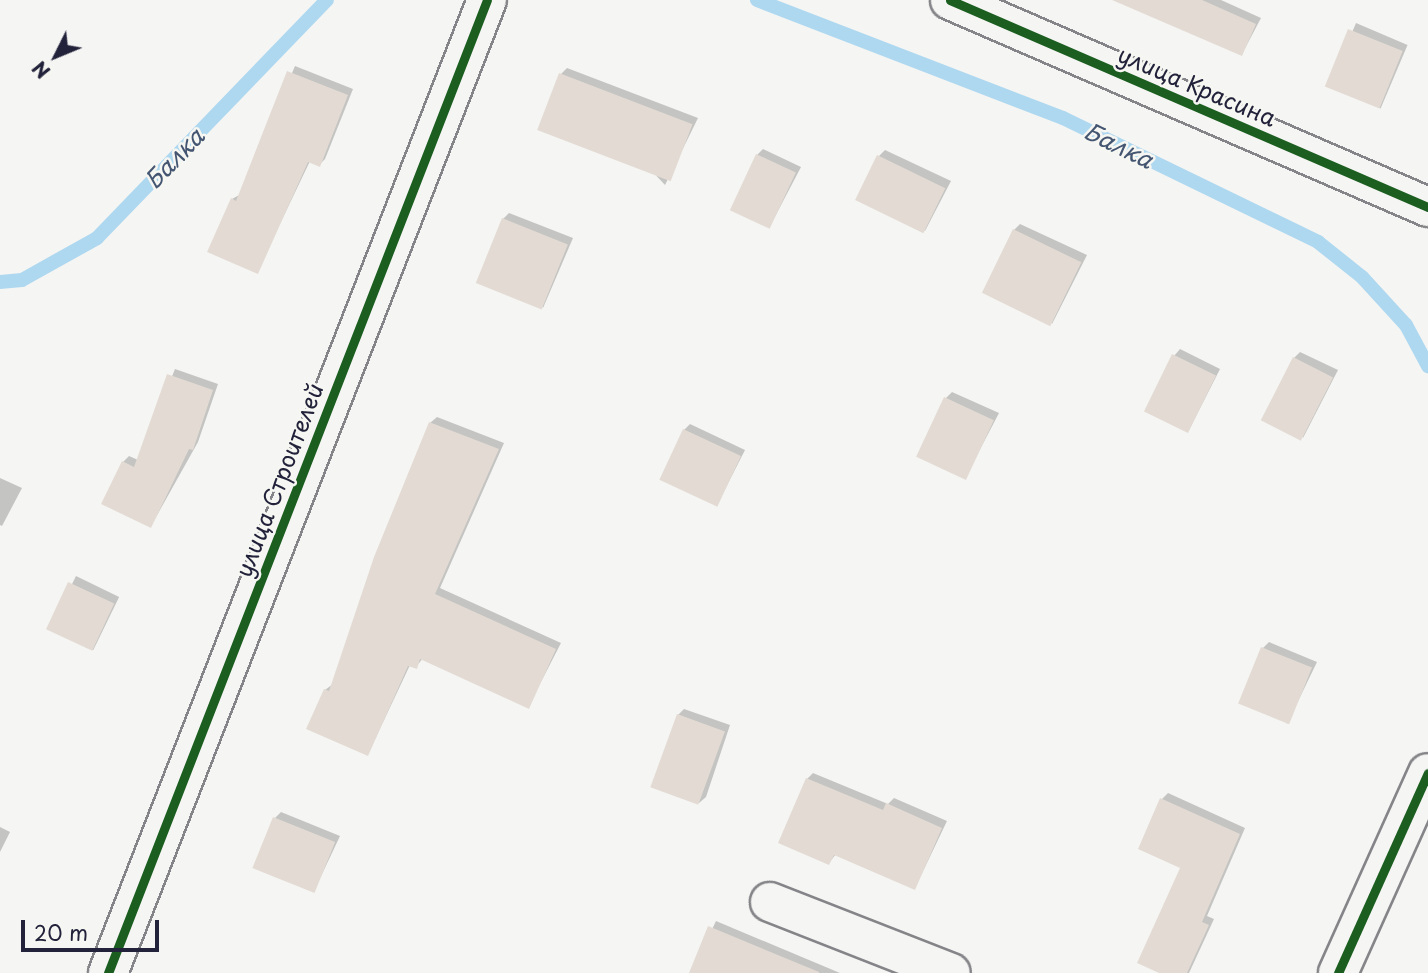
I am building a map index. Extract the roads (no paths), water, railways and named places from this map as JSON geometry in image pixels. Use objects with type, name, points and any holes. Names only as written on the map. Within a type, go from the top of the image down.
[{"type":"street","name":"улица Строителей","points":[[108,973],[486,0]]},
{"type":"street","name":"улица Красина","points":[[950,0],[1428,207]]},
{"type":"street","points":[[1338,973],[1428,774]]},
{"type":"street","points":[[770,902],[951,973]]},
{"type":"waterway","name":"Балка","points":[[0,282],[22,280],[97,238],[327,0]]},
{"type":"waterway","name":"Балка","points":[[757,0],[1063,118],[1318,242],[1362,277],[1406,325],[1428,366]]}]
